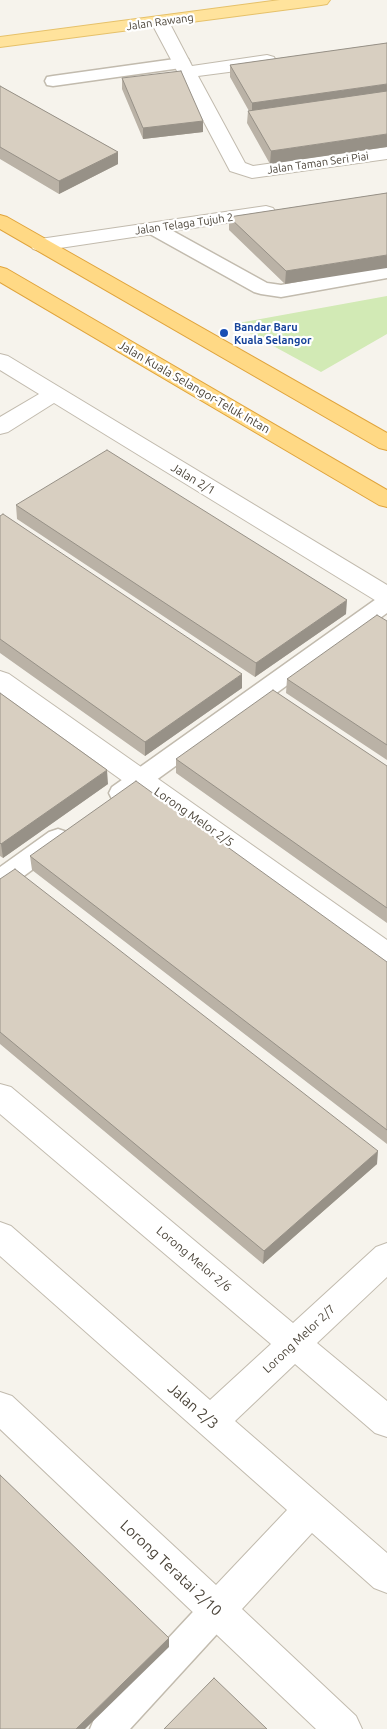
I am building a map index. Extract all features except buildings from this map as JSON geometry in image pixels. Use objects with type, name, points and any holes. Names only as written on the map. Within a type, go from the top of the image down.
[{"type":"highway","points":[[0,221],[387,443]]},
{"type":"highway","name":"Jalan Kuala Selangor-Teluk Intan","points":[[0,274],[387,500]]},
{"type":"main road","name":"Jalan Rawang","points":[[0,42],[321,0]]},
{"type":"street","name":"Jalan Taman Seri Piai","points":[[160,22],[237,167],[252,172],[387,153]]},
{"type":"street","points":[[184,68],[282,59]]},
{"type":"street","name":"Jalan Telaga Tujuh 2","points":[[40,244],[281,210]]},
{"type":"street","name":"Jalan 2/1","points":[[0,362],[387,596]]},
{"type":"street","points":[[0,427],[54,394]]},
{"type":"street","name":"Lorong Melor 2/5","points":[[0,680],[387,954]]},
{"type":"street","name":"Lorong Melor 2/6","points":[[0,1096],[387,1422]]},
{"type":"street","name":"Jalan 2/3","points":[[0,1236],[387,1576]]},
{"type":"street","name":"Lorong Melor 2/7","points":[[211,1422],[387,1257]]},
{"type":"street","name":"Lorong Teratai 2/10","points":[[0,1407],[343,1729]]},
{"type":"street","points":[[216,1611],[310,1509]]},
{"type":"lane","points":[[53,81],[184,68]]},
{"type":"lane","points":[[155,229],[261,288],[271,290],[281,291],[387,272]]},
{"type":"lane","points":[[101,807],[387,602]]},
{"type":"lane","points":[[0,880],[78,824]]},
{"type":"lane","points":[[107,1729],[216,1611]]},
{"type":"green space","points":[[387,296],[387,334],[321,372],[233,324]]},
{"type":"place","name":"Bandar Baru Kuala Selangor","points":[[224,333]]}]
